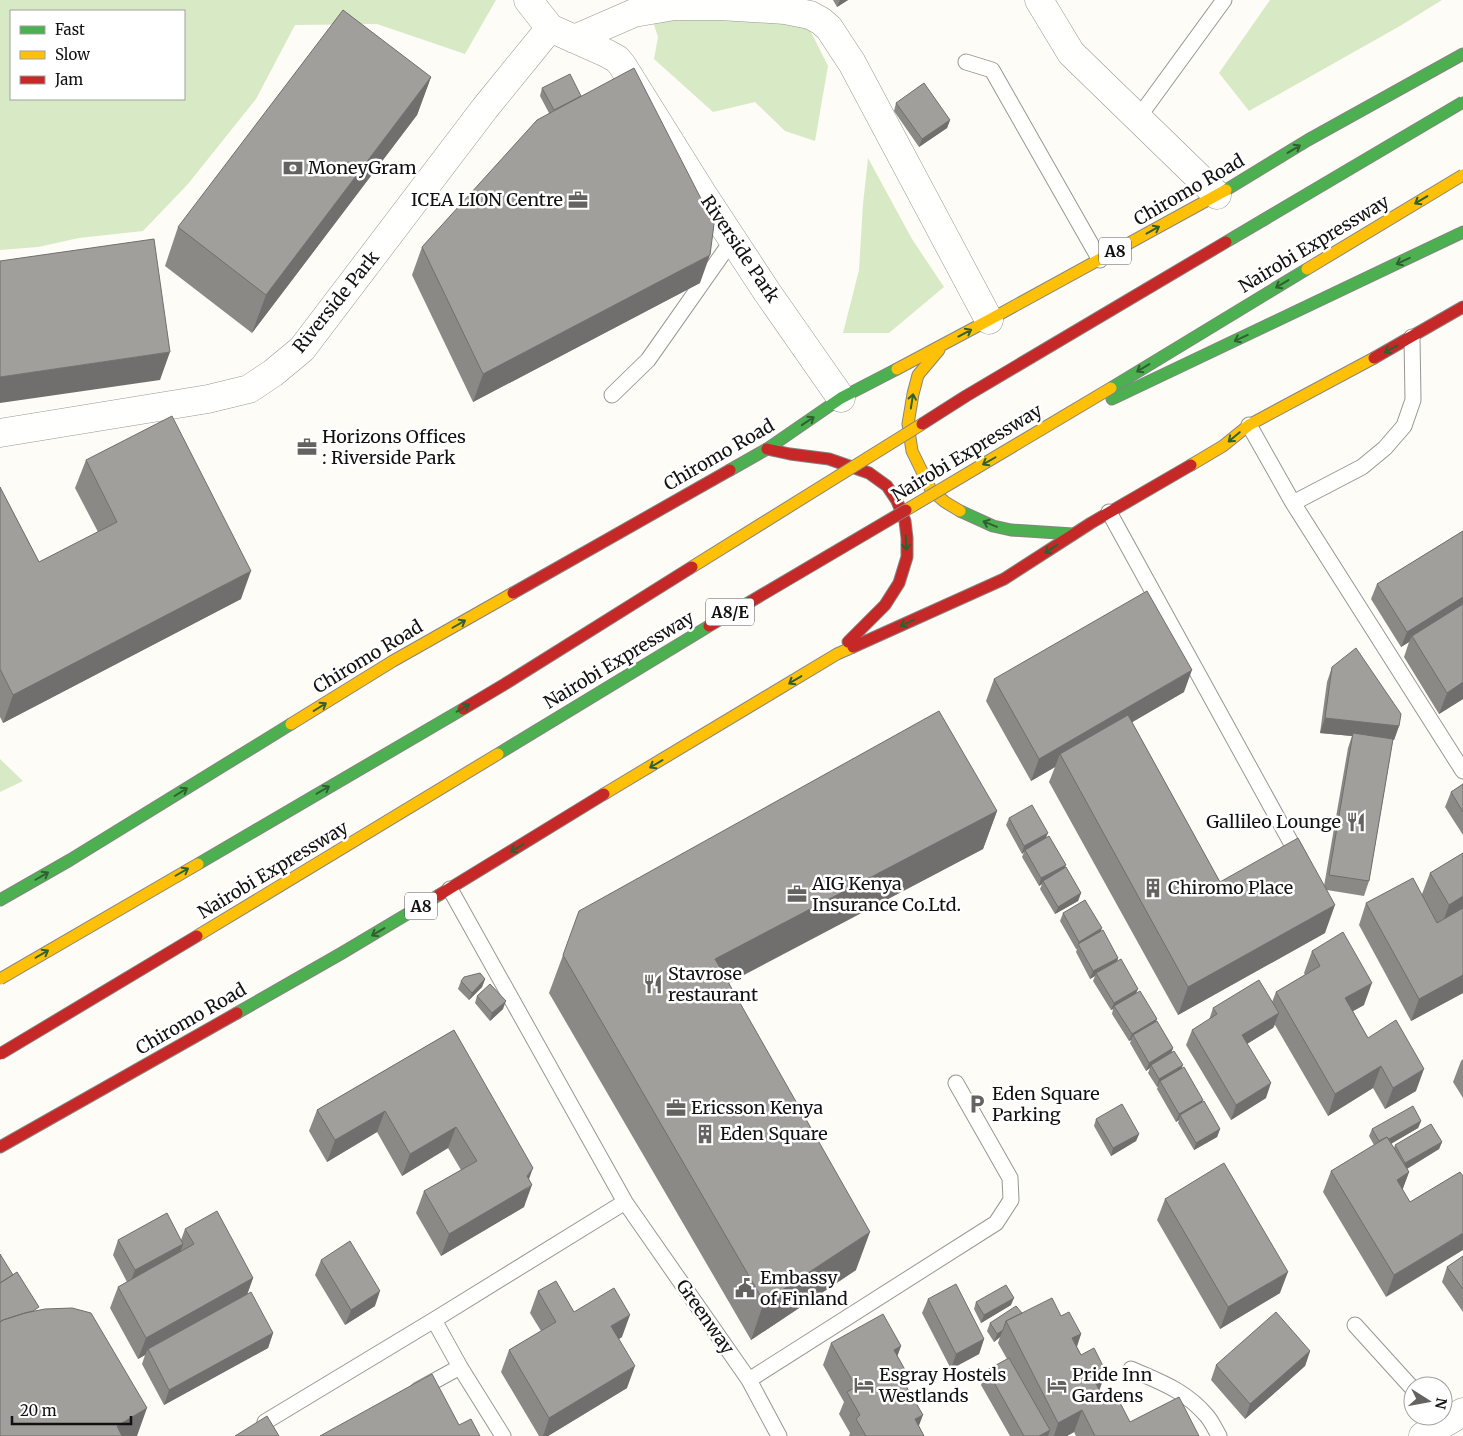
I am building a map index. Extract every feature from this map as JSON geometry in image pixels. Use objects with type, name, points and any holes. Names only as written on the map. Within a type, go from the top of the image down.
[{"type":"highway","name":"Chiromo Road","points":[[0,900],[70,860],[393,661],[768,448],[841,398],[990,320],[1217,196],[1308,140],[1463,54]]},
{"type":"highway","points":[[0,979],[505,684],[966,396],[1463,102]]},
{"type":"highway","name":"Nairobi Expressway","points":[[0,1054],[146,968],[723,617],[1019,444],[1463,175]]},
{"type":"highway","points":[[1019,444],[1463,232]]},
{"type":"highway","name":"Chiromo Road","points":[[0,1147],[333,958],[837,654],[1004,579],[1109,512],[1223,446],[1249,425],[1412,337],[1463,307]]},
{"type":"highway","points":[[943,345],[918,375],[908,424],[912,450],[931,490],[964,514],[993,526],[1011,530],[1073,534]]},
{"type":"highway","points":[[768,448],[790,454],[829,459],[869,473],[887,486],[897,501],[904,521],[907,557],[899,583],[885,605],[837,654]]},
{"type":"street","name":"Riverside Park","points":[[528,0],[550,28],[606,53],[617,59],[622,65],[733,239],[841,398]]},
{"type":"street","points":[[1040,0],[1071,53],[1217,196]]},
{"type":"street","points":[[574,39],[634,13],[674,6],[720,6],[786,10],[810,14],[821,21],[829,28],[852,63],[990,320]]},
{"type":"street","name":"Riverside Park","points":[[0,433],[208,400],[248,388],[273,373],[302,349],[485,108],[550,28]]},
{"type":"lane","points":[[1138,118],[1224,0]]},
{"type":"lane","points":[[966,62],[992,70],[1100,260]]},
{"type":"lane","points":[[612,395],[648,360],[733,239]]},
{"type":"lane","points":[[1293,503],[1362,467],[1385,448],[1404,426],[1413,400],[1412,337]]},
{"type":"lane","points":[[1249,425],[1293,503],[1463,771]]},
{"type":"lane","points":[[1109,512],[1308,874]]},
{"type":"lane","name":"Greenway","points":[[450,889],[625,1202],[749,1380],[779,1436]]},
{"type":"lane","points":[[749,1380],[996,1223],[1012,1200],[1010,1178],[956,1083]]},
{"type":"lane","points":[[265,1422],[625,1202]]},
{"type":"lane","points":[[434,1320],[502,1436]]},
{"type":"lane","points":[[1355,1325],[1403,1378]]},
{"type":"lane","points":[[403,1398],[460,1367]]},
{"type":"lane","points":[[1130,1369],[1178,1390],[1193,1401],[1208,1417],[1219,1436]]},
{"type":"green space","points":[[0,0],[496,0],[465,54],[377,24],[295,25],[256,99],[188,184],[143,231],[79,238],[38,247],[0,250]]},
{"type":"green space","points":[[646,0],[795,0],[828,66],[815,141],[785,131],[755,102],[713,112],[654,59],[658,37]]},
{"type":"green space","points":[[1270,0],[1442,0],[1400,26],[1249,111],[1219,73]]},
{"type":"green space","points":[[868,158],[912,239],[944,287],[889,333],[843,333],[859,270]]},
{"type":"green space","points":[[0,759],[23,781],[0,792]]},
{"type":"building","points":[[343,10],[431,77],[266,295],[178,227]]},
{"type":"building","name":"ICEA LION Centre","points":[[634,68],[714,224],[710,255],[483,374],[422,247],[537,120]]},
{"type":"building","points":[[570,74],[581,96],[554,110],[542,88]]},
{"type":"building","points":[[924,83],[950,120],[922,139],[896,103]]},
{"type":"building","points":[[154,239],[170,352],[0,377],[0,261]]},
{"type":"building","points":[[172,416],[251,571],[13,695],[0,669],[0,487],[39,562],[117,522],[86,460]]},
{"type":"building","points":[[1463,531],[1463,597],[1407,632],[1377,584]]},
{"type":"building","points":[[1147,591],[1192,670],[1039,759],[994,679]]},
{"type":"building","points":[[1463,604],[1463,682],[1447,693],[1412,636]]},
{"type":"building","points":[[1356,648],[1401,714],[1399,726],[1325,718],[1332,667]]},
{"type":"building","name":"Eden Square","points":[[939,711],[997,811],[715,959],[870,1232],[764,1302],[563,955],[579,911]]},
{"type":"building","name":"Chiromo Place","points":[[1128,715],[1220,882],[1298,838],[1335,905],[1188,987],[1060,754]]},
{"type":"building","name":"Gallileo Lounge","points":[[1353,733],[1393,739],[1369,881],[1329,875]]},
{"type":"building","points":[[1463,784],[1463,812],[1451,792]]},
{"type":"building","points":[[1032,805],[1048,833],[1024,846],[1009,818]]},
{"type":"building","points":[[1049,836],[1066,865],[1041,878],[1025,850]]},
{"type":"building","points":[[1463,853],[1463,896],[1449,905],[1430,873]]},
{"type":"building","points":[[1066,867],[1081,893],[1058,907],[1043,881]]},
{"type":"building","points":[[1413,878],[1437,923],[1463,908],[1463,975],[1419,999],[1366,903]]},
{"type":"building","points":[[1085,900],[1102,928],[1079,942],[1063,913]]},
{"type":"building","points":[[1103,930],[1118,958],[1093,971],[1078,944]]},
{"type":"building","points":[[1343,932],[1372,983],[1345,998],[1368,1038],[1396,1020],[1424,1069],[1393,1088],[1381,1066],[1335,1094],[1276,992],[1320,966],[1312,951]]},
{"type":"building","points":[[1121,959],[1138,989],[1114,1003],[1096,973]]},
{"type":"building","points":[[480,973],[485,979],[472,993],[461,981],[464,977]]},
{"type":"building","points":[[1259,980],[1279,1013],[1242,1035],[1271,1083],[1236,1105],[1192,1030],[1217,1014],[1213,1008]]},
{"type":"building","points":[[490,984],[506,1001],[492,1013],[477,996]]},
{"type":"building","points":[[1140,991],[1157,1019],[1132,1034],[1114,1006]]},
{"type":"building","points":[[1157,1021],[1173,1048],[1149,1063],[1133,1035]]},
{"type":"building","points":[[454,1030],[533,1168],[527,1176],[532,1185],[449,1234],[424,1191],[477,1161],[456,1127],[410,1154],[385,1111],[335,1140],[317,1110]]},
{"type":"building","points":[[1174,1051],[1183,1065],[1159,1079],[1151,1065]]},
{"type":"building","points":[[1184,1067],[1203,1100],[1179,1114],[1160,1081]]},
{"type":"building","points":[[1204,1101],[1220,1129],[1196,1143],[1180,1115]]},
{"type":"building","points":[[1122,1104],[1139,1134],[1113,1148],[1096,1119]]},
{"type":"building","points":[[1413,1106],[1421,1121],[1389,1139],[1387,1137],[1379,1141],[1372,1129]]},
{"type":"building","points":[[1431,1124],[1442,1142],[1405,1163],[1395,1145]]},
{"type":"building","points":[[1387,1137],[1409,1172],[1397,1180],[1410,1202],[1460,1172],[1463,1176],[1463,1233],[1394,1275],[1331,1171]]},
{"type":"building","points":[[1224,1163],[1288,1272],[1228,1307],[1165,1199]]},
{"type":"building","points":[[217,1211],[253,1278],[146,1338],[118,1287],[194,1244],[185,1229]]},
{"type":"building","points":[[167,1213],[183,1244],[135,1270],[118,1240]]},
{"type":"building","points":[[350,1241],[380,1291],[351,1310],[321,1260]]},
{"type":"building","points":[[0,1254],[13,1275],[0,1283]]},
{"type":"building","points":[[1463,1256],[1463,1289],[1447,1267]]},
{"type":"building","points":[[17,1272],[39,1307],[33,1311],[0,1322],[0,1283]]},
{"type":"building","points":[[556,1281],[574,1312],[614,1288],[630,1315],[611,1326],[635,1366],[549,1418],[509,1350],[556,1322],[538,1291]]},
{"type":"building","points":[[956,1284],[984,1339],[956,1354],[928,1299]]},
{"type":"building","points":[[1006,1285],[1014,1298],[984,1315],[976,1302]]},
{"type":"building","points":[[251,1292],[273,1333],[169,1390],[148,1349]]},
{"type":"building","points":[[1052,1298],[1061,1316],[1069,1312],[1081,1334],[1072,1338],[1081,1355],[1094,1348],[1106,1372],[1093,1378],[1103,1397],[1114,1391],[1130,1422],[1179,1397],[1199,1436],[1095,1436],[1082,1410],[1058,1423],[1006,1321]]},
{"type":"building","points":[[1016,1306],[1022,1313],[1006,1321],[1003,1330],[997,1334],[990,1323]]},
{"type":"building","points":[[72,1308],[91,1313],[147,1408],[117,1426],[122,1436],[0,1436],[0,1322],[25,1313],[45,1309]]},
{"type":"building","points":[[1276,1312],[1310,1351],[1250,1404],[1216,1365]]},
{"type":"building","name":"Esgray Hostels Westlands","points":[[883,1314],[901,1346],[894,1350],[909,1377],[903,1381],[923,1415],[915,1419],[924,1436],[866,1436],[856,1419],[860,1415],[847,1392],[856,1387],[831,1343]]},
{"type":"building","points":[[1009,1358],[1050,1430],[1039,1436],[1024,1436],[987,1370]]},
{"type":"building","points":[[432,1374],[459,1425],[471,1419],[480,1436],[320,1436]]},
{"type":"building","points":[[267,1416],[279,1436],[235,1436]]},
{"type":"traffic: fast","points":[[1226,190],[1308,140],[1463,54]]},
{"type":"traffic: fast","points":[[1226,242],[1463,102]]},
{"type":"traffic: fast","points":[[1112,399],[1463,232]]},
{"type":"traffic: fast","points":[[1111,388],[1307,269]]},
{"type":"traffic: fast","points":[[730,470],[767,449],[841,398],[897,369]]},
{"type":"traffic: fast","points":[[960,511],[993,526],[1011,530],[1073,534]]},
{"type":"traffic: fast","points":[[498,754],[709,626]]},
{"type":"traffic: fast","points":[[198,864],[463,709]]},
{"type":"traffic: fast","points":[[0,900],[70,860],[291,724]]},
{"type":"traffic: fast","points":[[237,1013],[439,895]]},
{"type":"traffic: slow","points":[[1307,269],[1463,175]]},
{"type":"traffic: slow","points":[[897,369],[1226,190]]},
{"type":"traffic: slow","points":[[939,350],[918,375],[908,424],[912,451],[931,490],[945,502],[960,511]]},
{"type":"traffic: slow","points":[[1191,465],[1223,446],[1249,425],[1374,358]]},
{"type":"traffic: slow","points":[[906,510],[1111,388]]},
{"type":"traffic: slow","points":[[692,567],[922,424]]},
{"type":"traffic: slow","points":[[291,724],[393,661],[513,593]]},
{"type":"traffic: slow","points":[[604,794],[837,654],[853,647]]},
{"type":"traffic: slow","points":[[197,936],[498,754]]},
{"type":"traffic: slow","points":[[0,979],[198,864]]},
{"type":"traffic: jam","points":[[922,424],[1226,242]]},
{"type":"traffic: jam","points":[[1374,358],[1463,307]]},
{"type":"traffic: jam","points":[[767,449],[829,459],[869,473],[887,486],[897,501],[905,521],[907,538],[907,557],[899,583],[885,605],[848,642]]},
{"type":"traffic: jam","points":[[853,647],[1004,579],[1091,523],[1191,465]]},
{"type":"traffic: jam","points":[[513,593],[730,470]]},
{"type":"traffic: jam","points":[[709,626],[906,510]]},
{"type":"traffic: jam","points":[[463,709],[692,567]]},
{"type":"traffic: jam","points":[[439,895],[604,794]]},
{"type":"traffic: jam","points":[[0,1054],[197,936]]},
{"type":"traffic: jam","points":[[0,1147],[237,1013]]},
{"type":"place","name":"MoneyGram","points":[[293,168]]},
{"type":"place","name":"ICEA LION Centre","points":[[578,200]]},
{"type":"place","name":"Horizons Offices : Riverside Park","points":[[307,447]]},
{"type":"place","name":"Gallileo Lounge","points":[[1356,822]]},
{"type":"place","name":"Chiromo Place","points":[[1153,888]]},
{"type":"place","name":"AIG Kenya Insurance Co.Ltd.","points":[[797,894]]},
{"type":"place","name":"Stavrose restaurant","points":[[653,984]]},
{"type":"place","name":"Eden Square Parking","points":[[977,1104]]},
{"type":"place","name":"Ericsson Kenya","points":[[676,1108]]},
{"type":"place","name":"Eden Square","points":[[705,1134]]},
{"type":"place","name":"Embassy of Finland","points":[[745,1288]]},
{"type":"place","name":"Esgray Hostels Westlands","points":[[864,1385]]},
{"type":"place","name":"Pride Inn Gardens","points":[[1057,1385]]}]
